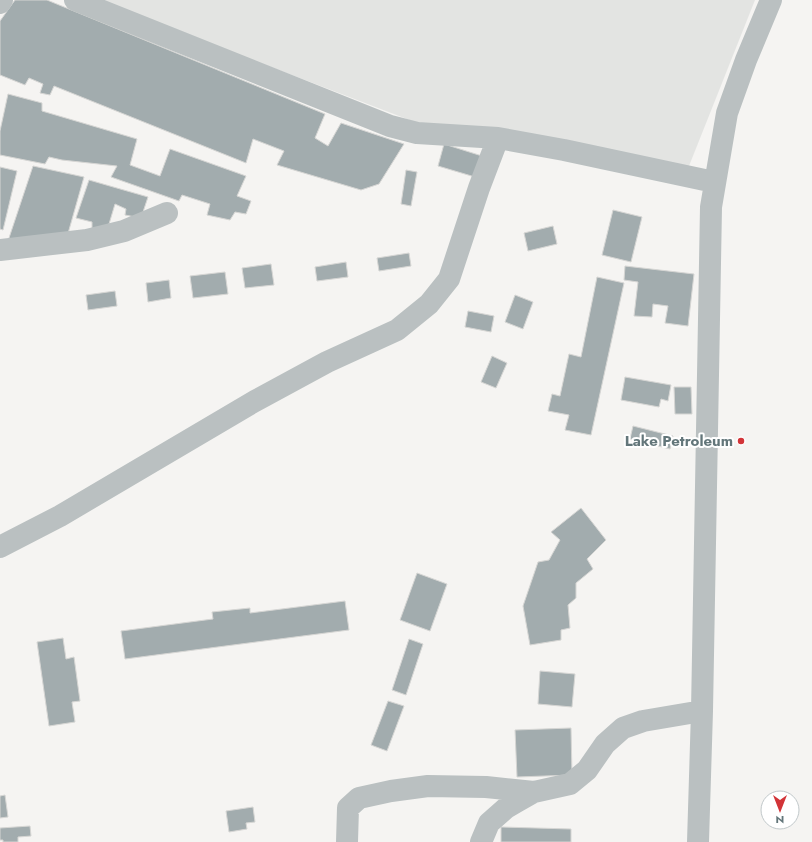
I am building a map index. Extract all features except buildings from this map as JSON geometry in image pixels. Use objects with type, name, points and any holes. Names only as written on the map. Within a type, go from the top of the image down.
[{"type":"street","points":[[75,0],[390,126],[418,133],[498,138],[564,150],[714,182]]},
{"type":"street","points":[[698,842],[702,711],[711,207],[714,182],[727,113],[746,60],[771,0]]},
{"type":"street","points":[[0,547],[60,516],[255,401],[327,362],[397,330],[429,304],[449,279],[479,188],[498,138]]},
{"type":"street","points":[[0,250],[87,240],[124,231],[167,213]]},
{"type":"street","points":[[480,842],[489,823],[506,808],[534,792],[570,784],[587,770],[604,744],[623,728],[643,721],[702,711]]},
{"type":"street","points":[[347,842],[348,808],[359,798],[391,791],[428,786],[486,787],[534,792]]},
{"type":"shaded area","points":[[96,0],[755,0],[689,166],[420,124]]},
{"type":"place","name":"Lake Petroleum","points":[[741,441]]}]
